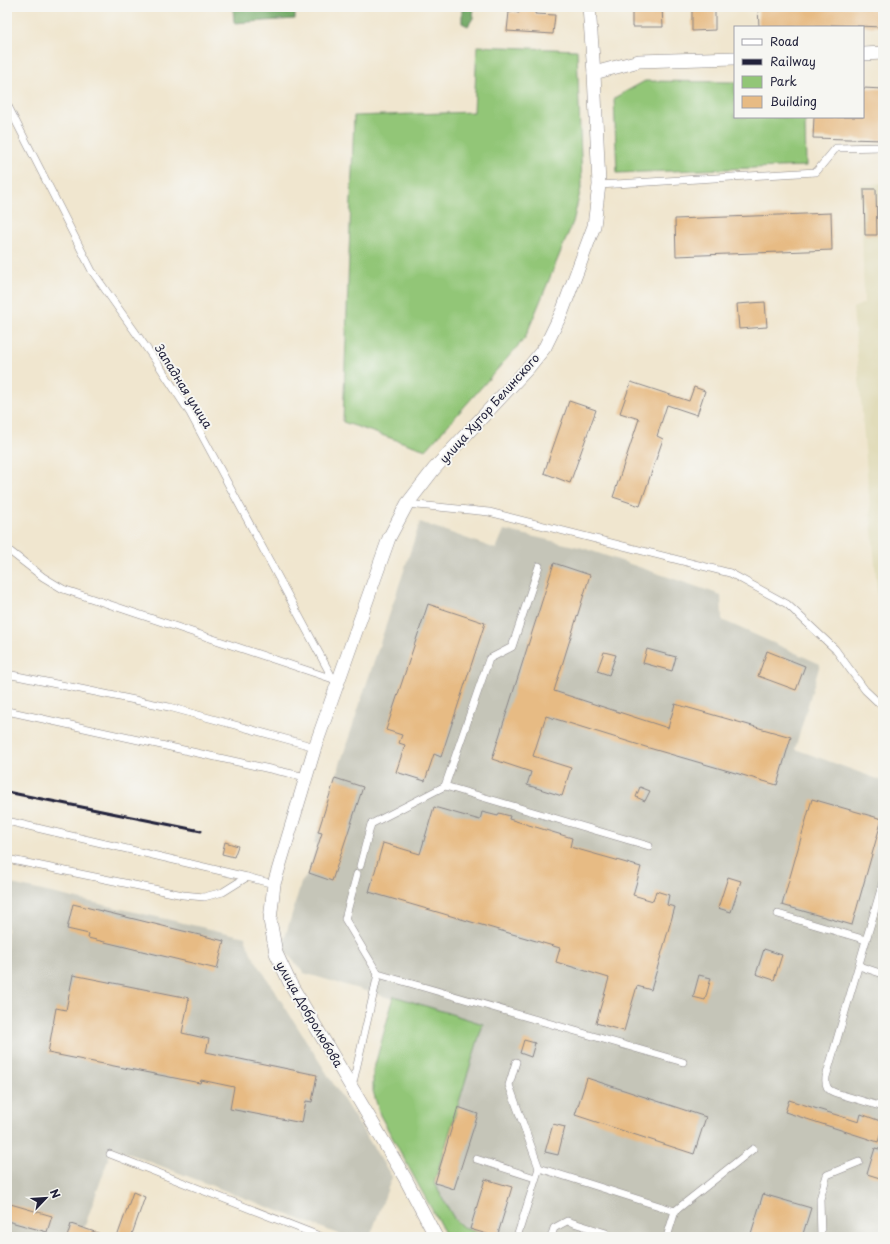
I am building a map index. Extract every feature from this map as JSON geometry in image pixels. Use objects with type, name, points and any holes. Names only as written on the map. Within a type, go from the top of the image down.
[{"type":"street","name":"улица Хутор Белинского","points":[[336,680],[389,538],[407,504],[434,469],[529,367],[545,347],[562,312],[594,226],[599,185],[594,73],[589,7]]},
{"type":"street","points":[[864,54],[883,53]]},
{"type":"street","points":[[594,73],[640,61],[734,58]]},
{"type":"street","name":"улица Добролюбова","points":[[336,680],[274,884],[270,920],[276,953],[290,983],[405,1178],[436,1237]]},
{"type":"lane","name":"Западная улица","points":[[7,104],[92,271],[160,367],[190,413],[336,680]]},
{"type":"lane","points":[[599,185],[816,172],[836,148],[883,147]]},
{"type":"lane","points":[[407,504],[489,512],[730,573],[787,604],[835,649],[865,690],[883,707]]},
{"type":"lane","points":[[7,549],[43,577],[63,589],[336,680]]},
{"type":"lane","points":[[445,786],[489,659],[512,648],[539,566]]},
{"type":"lane","points":[[7,674],[169,708],[315,747]]},
{"type":"lane","points":[[7,711],[306,777]]},
{"type":"lane","points":[[649,846],[445,786],[371,824],[345,919],[378,974],[683,1062]]},
{"type":"lane","points":[[7,821],[274,884]]},
{"type":"lane","points":[[7,858],[183,895],[204,897],[223,892],[247,877]]},
{"type":"lane","points":[[883,882],[826,1077],[826,1085],[829,1091],[883,1107]]},
{"type":"lane","points":[[778,914],[866,940]]},
{"type":"lane","points":[[859,966],[883,974]]},
{"type":"lane","points":[[352,1087],[378,974]]},
{"type":"lane","points":[[516,1062],[509,1085],[538,1168],[517,1237]]},
{"type":"lane","points":[[667,1237],[675,1211],[753,1149]]},
{"type":"lane","points":[[110,1154],[322,1237]]},
{"type":"lane","points":[[476,1159],[536,1178]]},
{"type":"lane","points":[[821,1237],[820,1199],[827,1175],[859,1162]]},
{"type":"lane","points":[[538,1168],[675,1211]]},
{"type":"lane","points":[[551,1237],[554,1228],[567,1221],[606,1233],[607,1237]]},
{"type":"shaded area","points":[[883,183],[883,659],[853,308],[864,303],[861,185]]},
{"type":"shaded area","points":[[420,522],[496,549],[504,530],[583,548],[721,595],[722,620],[820,664],[795,749],[883,781],[883,1237],[490,1237],[464,1228],[455,1220],[434,1183],[483,1024],[394,996],[393,999],[304,973],[282,948],[301,883],[308,874],[317,844],[314,843]]},
{"type":"shaded area","points":[[7,883],[245,937],[251,953],[392,1177],[370,1237],[346,1237],[114,1148],[110,1154],[81,1237],[7,1237]]},
{"type":"green space","points":[[233,7],[295,7],[295,19],[234,23]]},
{"type":"green space","points":[[462,7],[474,7],[473,18],[468,26],[462,23]]},
{"type":"green space","points":[[477,46],[577,50],[582,184],[573,222],[525,338],[426,450],[343,422],[354,116],[474,112]]},
{"type":"green space","points":[[645,81],[734,82],[734,118],[805,118],[806,166],[617,173],[614,98]]},
{"type":"green space","points":[[394,996],[483,1024],[434,1183],[455,1220],[464,1228],[490,1237],[447,1237],[380,1115],[373,1091],[373,1072]]},
{"type":"building","points":[[519,7],[536,7],[535,14],[555,15],[553,34],[507,31],[509,12],[519,13]]},
{"type":"building","points":[[632,7],[662,7],[663,27],[632,27]]},
{"type":"building","points":[[758,7],[883,8],[883,27],[831,25],[759,26]]},
{"type":"building","points":[[692,9],[715,9],[715,30],[692,31]]},
{"type":"building","points":[[864,88],[883,89],[883,140],[813,138],[814,118],[864,118]]},
{"type":"building","points":[[864,189],[876,189],[877,235],[865,235]]},
{"type":"building","points":[[831,213],[832,250],[676,256],[675,219]]},
{"type":"building","points":[[765,302],[767,327],[739,329],[737,304]]},
{"type":"building","points":[[631,382],[689,401],[694,387],[705,391],[697,415],[667,405],[657,436],[663,439],[640,506],[613,497],[639,419],[620,413]]},
{"type":"building","points":[[569,401],[596,410],[570,483],[544,473]]},
{"type":"building","points":[[554,563],[590,575],[554,691],[668,728],[675,704],[791,737],[777,785],[546,716],[533,756],[571,768],[562,796],[527,785],[531,772],[492,759]]},
{"type":"building","points":[[428,604],[485,623],[441,757],[434,754],[425,781],[396,772],[405,745],[399,743],[402,735],[386,730]]},
{"type":"building","points":[[647,649],[676,657],[672,671],[643,663]]},
{"type":"building","points":[[767,651],[805,666],[796,690],[758,676]]},
{"type":"building","points":[[604,652],[616,655],[609,675],[597,671]]},
{"type":"building","points":[[335,778],[363,787],[332,881],[309,873],[322,833],[318,832]]},
{"type":"building","points":[[640,787],[650,791],[645,801],[636,797]]},
{"type":"building","points":[[812,799],[882,819],[852,925],[782,905]]},
{"type":"building","points":[[434,807],[480,820],[482,812],[498,816],[499,813],[510,816],[509,819],[572,838],[570,847],[641,867],[633,895],[653,901],[656,891],[669,895],[667,905],[675,907],[651,990],[637,986],[624,1031],[596,1023],[609,978],[556,962],[560,948],[369,892],[383,843],[420,854]]},
{"type":"building","points":[[225,842],[238,846],[234,857],[222,854]]},
{"type":"building","points":[[728,877],[741,881],[731,912],[718,908]]},
{"type":"building","points":[[73,904],[224,941],[217,969],[88,938],[89,934],[67,929]]},
{"type":"building","points":[[764,949],[782,955],[774,980],[756,974]]},
{"type":"building","points":[[73,975],[189,998],[182,1033],[209,1039],[206,1052],[317,1075],[312,1102],[306,1101],[302,1123],[230,1109],[234,1087],[201,1080],[200,1083],[48,1053],[56,1008],[66,1010]]},
{"type":"building","points":[[699,975],[711,978],[705,1000],[693,997]]},
{"type":"building","points":[[524,1040],[535,1043],[531,1057],[520,1053]]},
{"type":"building","points":[[587,1078],[706,1117],[694,1154],[575,1115]]},
{"type":"building","points":[[789,1100],[859,1122],[861,1114],[883,1122],[878,1142],[785,1112]]},
{"type":"building","points":[[458,1107],[478,1114],[454,1189],[435,1183]]},
{"type":"building","points":[[553,1124],[565,1127],[558,1155],[545,1152]]},
{"type":"building","points":[[875,1148],[883,1150],[883,1179],[867,1174]]},
{"type":"building","points":[[485,1179],[512,1187],[497,1237],[470,1229]]},
{"type":"building","points":[[133,1192],[145,1197],[131,1237],[117,1237]]},
{"type":"building","points":[[763,1194],[811,1208],[802,1237],[750,1237]]},
{"type":"building","points":[[7,1203],[52,1216],[47,1232],[7,1221]]},
{"type":"building","points":[[71,1224],[104,1235],[103,1237],[67,1237]]},
{"type":"railway","points":[[7,792],[201,831]]}]
